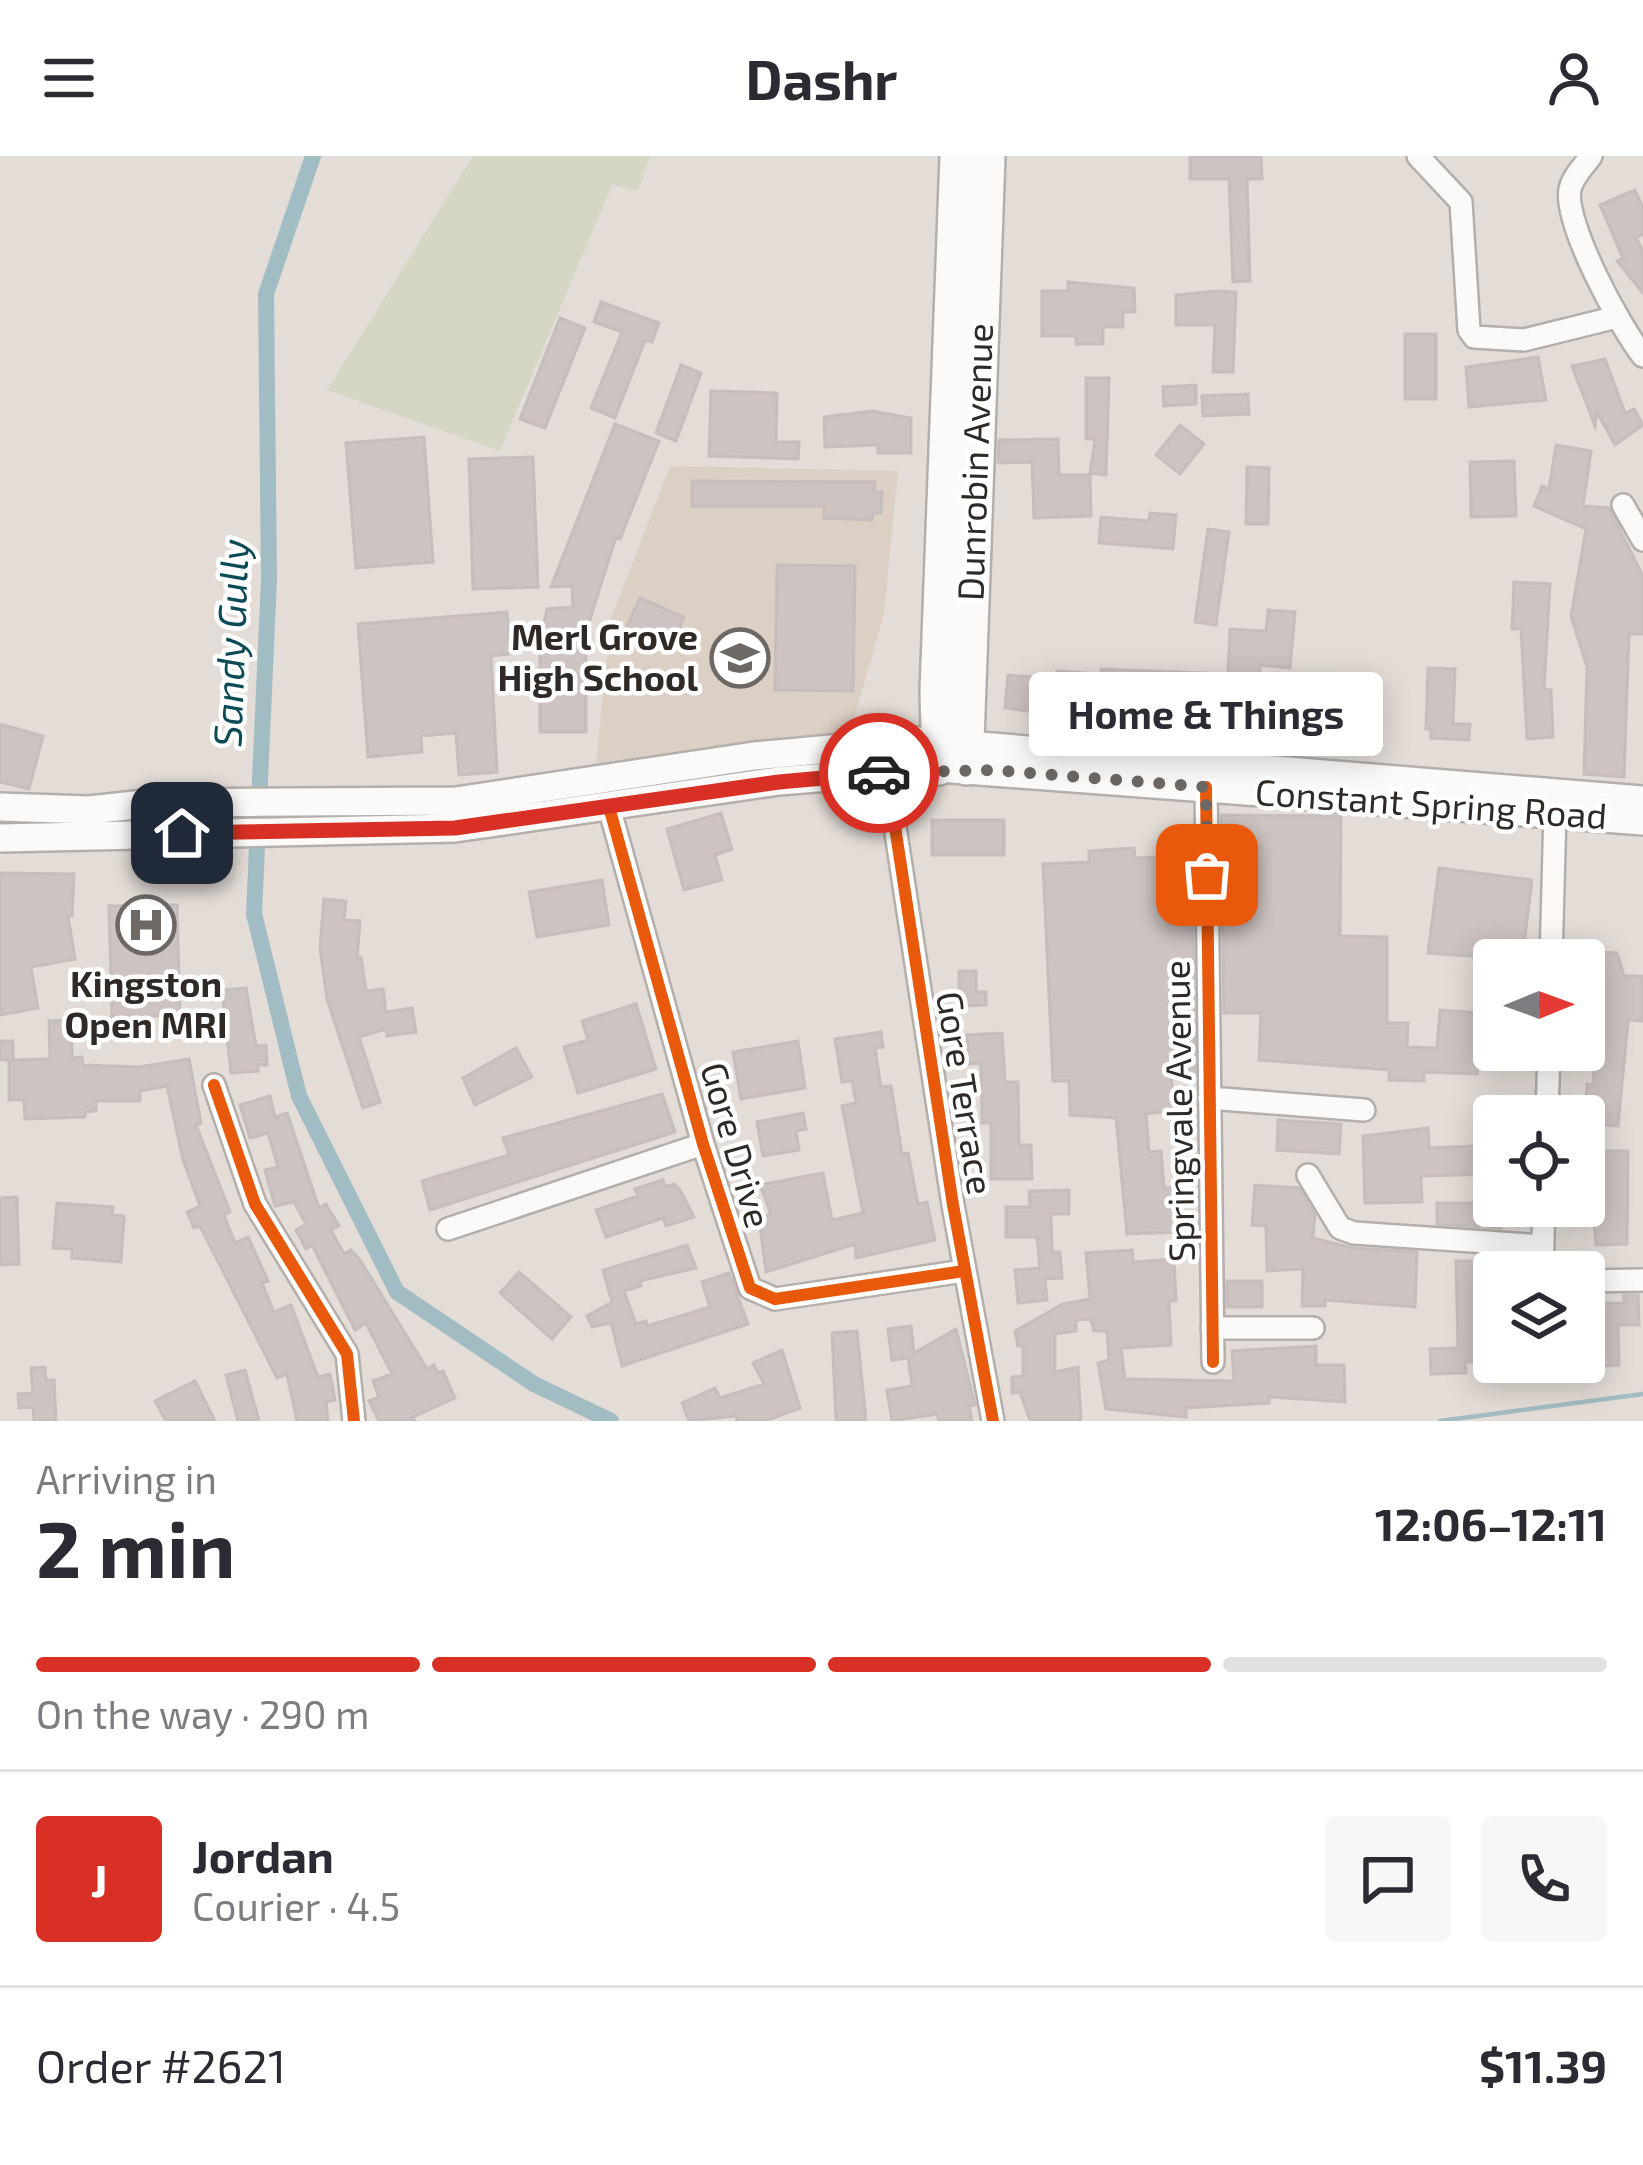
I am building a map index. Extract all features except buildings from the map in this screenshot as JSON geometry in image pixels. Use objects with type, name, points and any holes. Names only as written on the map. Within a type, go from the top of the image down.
[{"type":"highway","name":"Dunrobin Avenue","points":[[952,755],[957,156]]},
{"type":"highway","name":"Dunrobin Avenue","points":[[952,755],[988,156]]},
{"type":"main road","name":"Constant Spring Road","points":[[311,817],[516,795],[754,756],[882,742],[1206,787],[1643,821]]},
{"type":"main road","name":"Constant Spring Road","points":[[0,807],[311,817],[455,828],[779,782],[884,772],[952,755],[1643,800]]},
{"type":"main road","name":"Constant Spring Road","points":[[0,838],[77,838],[224,816]]},
{"type":"main road","points":[[0,848],[67,846],[77,838]]},
{"type":"street","points":[[1418,156],[1461,202],[1469,330],[1474,337],[1524,340],[1617,317]]},
{"type":"street","points":[[1591,156],[1574,178],[1570,199],[1617,317],[1640,346]]},
{"type":"street","points":[[1623,505],[1643,540]]},
{"type":"street","name":"Gore Terrace","points":[[882,742],[964,1271],[993,1421]]},
{"type":"street","name":"Springvale Avenue","points":[[1206,787],[1213,1362]]},
{"type":"street","name":"Gore Drive","points":[[609,807],[745,1280],[757,1294],[776,1299],[964,1271]]},
{"type":"street","points":[[1552,939],[1555,812]]},
{"type":"street","points":[[214,1084],[255,1204],[347,1354],[354,1421]]},
{"type":"street","points":[[1209,1097],[1364,1110]]},
{"type":"street","points":[[448,1229],[703,1144]]},
{"type":"street","points":[[1308,1175],[1340,1228],[1354,1233],[1543,1246]]},
{"type":"street","points":[[1543,1227],[1543,1251]]},
{"type":"street","points":[[1605,1281],[1643,1280]]},
{"type":"street","points":[[1212,1328],[1312,1328]]},
{"type":"shaded area","name":"Merl Grove High School","points":[[670,466],[898,471],[884,614],[850,732],[595,774],[611,619]]},
{"type":"green space","points":[[473,156],[650,156],[638,191],[612,185],[500,451],[327,390]]},
{"type":"waterway","name":"Sandy Gully","points":[[313,156],[266,294],[269,579],[254,914],[299,1096],[397,1292],[534,1384],[611,1421]]},
{"type":"waterway","name":"Sandy Gully","points":[[1440,1421],[1643,1394]]},
{"type":"cycle path","points":[[882,742],[953,1205],[993,1421]]},
{"type":"cycle path","points":[[1206,787],[1213,1362]]},
{"type":"cycle path","points":[[609,807],[703,1144],[750,1288],[775,1299],[964,1271]]},
{"type":"cycle path","points":[[214,1085],[255,1204],[347,1354],[354,1421]]},
{"type":"way so far","points":[[879,773],[992,770],[1206,787],[1207,875]]},
{"type":"place","name":"Merl Grove High School","points":[[740,658]]},
{"type":"place","name":"Home & Things","points":[[1207,875]]},
{"type":"place","name":"Kingston Open MRI","points":[[146,925]]},
{"type":"route","points":[[182,833],[455,828],[779,782],[879,773]]}]
